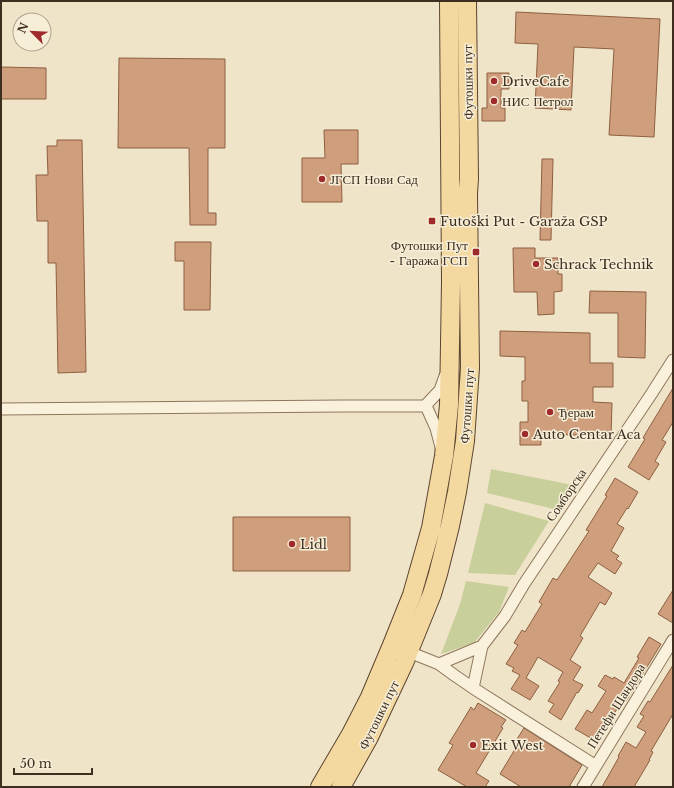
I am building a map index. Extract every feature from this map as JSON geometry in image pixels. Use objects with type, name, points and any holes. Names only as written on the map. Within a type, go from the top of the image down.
[{"type":"main road","name":"Футошки пут","points":[[341,787],[369,738],[409,652],[432,594],[450,526],[457,492],[465,441],[470,368],[467,1]]},
{"type":"main road","name":"Футошки пут","points":[[320,787],[351,734],[370,697],[412,595],[431,528],[444,456],[449,405],[451,282],[449,7]]},
{"type":"street","name":"Сомборска","points":[[473,688],[482,646],[505,616],[524,584],[673,360]]},
{"type":"street","points":[[1,409],[426,406],[440,390],[450,365]]},
{"type":"street","points":[[426,406],[436,428],[444,456]]},
{"type":"street","name":"Петефи Шандора","points":[[583,787],[673,640]]},
{"type":"street","name":"Сомборска","points":[[439,664],[482,646]]},
{"type":"street","points":[[409,652],[439,664],[473,688],[596,766]]},
{"type":"green space","points":[[491,469],[578,486],[562,511],[487,493]]},
{"type":"green space","points":[[485,503],[549,521],[515,575],[468,573]]},
{"type":"green space","points":[[466,581],[509,587],[499,612],[474,643],[441,654],[460,604]]},
{"type":"building","points":[[516,12],[660,19],[654,137],[609,135],[614,49],[574,47],[571,110],[535,108],[538,44],[515,43]]},
{"type":"building","points":[[119,58],[225,59],[225,148],[208,148],[208,213],[216,213],[216,225],[190,225],[189,148],[118,148]]},
{"type":"building","points":[[1,67],[46,68],[46,99],[1,99]]},
{"type":"building","points":[[487,73],[509,73],[509,89],[501,89],[501,108],[505,108],[505,121],[482,121],[482,108],[487,108]]},
{"type":"building","name":"ЈГСП Нови Сад","points":[[324,130],[358,130],[358,164],[341,164],[342,202],[302,202],[302,158],[325,158]]},
{"type":"building","points":[[57,140],[82,140],[86,372],[58,373],[56,263],[48,263],[48,221],[37,221],[36,175],[48,175],[47,146],[57,146]]},
{"type":"building","points":[[542,159],[553,159],[551,240],[540,240]]},
{"type":"building","points":[[175,242],[211,242],[210,310],[184,310],[184,261],[175,261]]},
{"type":"building","points":[[513,248],[535,248],[535,258],[558,258],[558,274],[562,274],[562,291],[554,292],[554,314],[538,315],[537,292],[514,292]]},
{"type":"building","points":[[590,291],[646,292],[645,358],[618,357],[618,313],[589,313]]},
{"type":"building","points":[[500,331],[590,333],[590,363],[613,363],[613,387],[593,387],[593,402],[612,403],[611,436],[541,434],[541,445],[520,445],[520,422],[528,422],[528,401],[522,401],[522,381],[525,381],[525,357],[500,356]]},
{"type":"building","points":[[673,388],[673,422],[662,440],[666,442],[655,461],[659,464],[649,480],[628,467],[645,439],[643,438]]},
{"type":"building","points":[[615,478],[638,492],[617,524],[624,528],[611,551],[619,556],[616,559],[622,563],[615,574],[598,563],[588,577],[612,593],[605,605],[600,602],[580,636],[583,638],[570,660],[581,667],[573,680],[583,685],[578,693],[577,692],[561,720],[549,712],[554,704],[548,701],[560,682],[558,681],[563,672],[538,657],[526,678],[539,686],[530,700],[511,689],[520,675],[512,671],[514,668],[506,664],[518,645],[514,643],[522,630],[525,632],[542,604],[539,602],[553,578],[557,580],[589,531],[586,530],[607,496],[605,495]]},
{"type":"building","name":"Lidl","points":[[233,517],[350,517],[350,571],[233,571]]},
{"type":"building","points":[[673,590],[673,623],[658,614]]},
{"type":"building","points":[[649,637],[661,644],[626,701],[623,700],[610,720],[607,718],[594,740],[575,729],[587,710],[592,713],[606,691],[598,686],[605,675],[613,679],[614,677],[624,683],[639,658],[637,657]]},
{"type":"building","points":[[673,665],[673,714],[651,751],[653,752],[650,760],[634,787],[602,787],[626,742],[636,748],[646,732],[637,727],[644,716],[640,714],[648,701],[650,702]]},
{"type":"building","name":"Exit West","points":[[478,703],[506,720],[501,727],[503,728],[476,773],[489,781],[485,787],[467,787],[438,770],[453,745],[449,743],[471,707],[474,710]]},
{"type":"building","points":[[524,728],[582,765],[569,787],[521,787],[500,774],[520,741],[517,739]]},
{"type":"place","name":"DriveCafe","points":[[494,81]]},
{"type":"place","name":"НИС Петрол","points":[[494,101]]},
{"type":"place","name":"ЈГСП Нови Сад","points":[[322,179]]},
{"type":"place","name":"Futoški Put - Garaža GSP","points":[[432,221]]},
{"type":"place","name":"Футошки Пут - Гаража ГСП","points":[[476,252]]},
{"type":"place","name":"Schrack Technik","points":[[536,264]]},
{"type":"place","name":"Ђерам","points":[[550,412]]},
{"type":"place","name":"Auto Centar Aca","points":[[525,434]]},
{"type":"place","name":"Lidl","points":[[292,544]]},
{"type":"place","name":"Exit West","points":[[473,745]]}]
